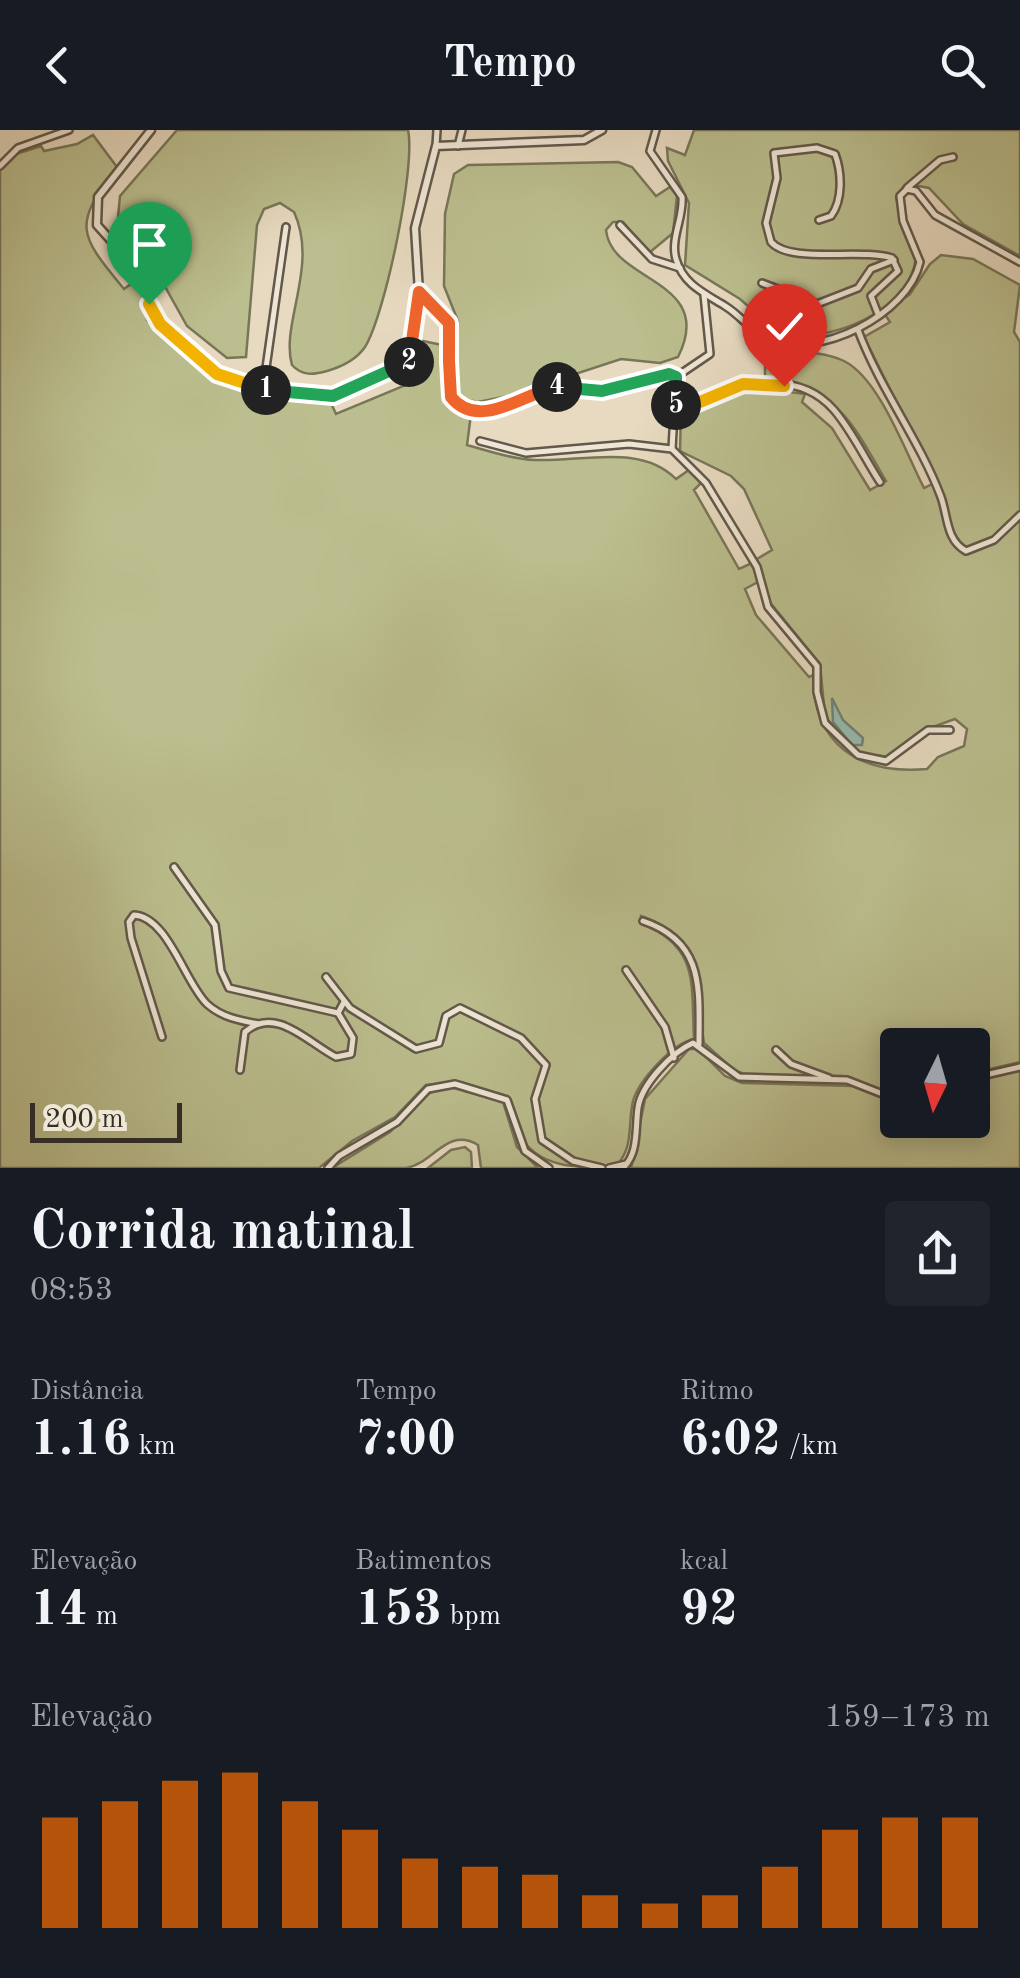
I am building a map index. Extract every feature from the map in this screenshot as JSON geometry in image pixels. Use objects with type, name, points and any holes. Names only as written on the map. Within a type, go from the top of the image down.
[{"type":"street","points":[[0,166],[18,148],[69,130]]},
{"type":"street","points":[[150,130],[98,197],[98,230],[144,277],[151,312],[226,380],[330,397],[404,366],[411,357],[419,292],[415,228],[437,130]]},
{"type":"street","points":[[458,146],[462,130]]},
{"type":"street","points":[[436,146],[586,139],[602,130]]},
{"type":"street","points":[[656,130],[651,152],[682,200],[672,263],[659,263]]},
{"type":"street","points":[[819,220],[832,216],[838,205],[842,174],[836,154],[817,148],[775,152],[776,182],[766,225],[776,248],[793,253],[867,252],[894,260]]},
{"type":"street","points":[[675,254],[694,289],[774,341],[825,341],[858,330],[906,292],[920,262],[901,212],[900,196],[940,160],[953,156]]},
{"type":"street","points":[[905,190],[916,190],[940,218],[1020,262]]},
{"type":"street","points":[[620,225],[659,263],[680,268]]},
{"type":"street","points":[[263,389],[286,227]]},
{"type":"street","points":[[878,314],[872,296],[898,271],[894,260]]},
{"type":"street","points":[[762,283],[818,304],[855,290],[872,268],[894,260]]},
{"type":"street","points":[[419,292],[449,323],[450,394],[467,409],[502,408],[554,388],[597,392],[662,374],[676,377],[710,354],[704,295]]},
{"type":"street","points":[[858,330],[932,480],[952,538],[966,551],[994,540],[1020,515]]},
{"type":"street","points":[[672,449],[676,377]]},
{"type":"street","points":[[676,412],[749,383],[808,391],[834,410],[880,482]]},
{"type":"street","points":[[480,440],[526,453],[629,444],[672,449],[706,483],[757,567],[768,607],[817,666],[822,718],[834,734],[858,755],[877,762],[894,759],[932,728],[950,730]]},
{"type":"street","points":[[162,1037],[131,938],[129,922],[134,915],[148,918],[171,945],[211,1008],[258,1024],[283,1024],[331,1055],[345,1057],[352,1052],[353,1038],[338,1013],[230,988],[221,971],[215,925],[174,867]]},
{"type":"street","points":[[643,921],[669,932],[693,959],[699,1044]]},
{"type":"street","points":[[626,970],[665,1027],[674,1058]]},
{"type":"street","points":[[326,977],[344,1002],[374,1020],[397,1041],[416,1048],[439,1042],[446,1016],[460,1008],[522,1038],[546,1065],[535,1099],[539,1136],[573,1162],[606,1168],[626,1166],[640,1098],[690,1044],[699,1044],[739,1077],[832,1079],[880,1093]]},
{"type":"street","points":[[338,1013],[344,1002]]},
{"type":"street","points":[[240,1070],[240,1041],[248,1029],[258,1024]]},
{"type":"street","points":[[776,1050],[791,1064],[832,1079]]},
{"type":"street","points":[[990,1074],[1020,1066]]},
{"type":"street","points":[[328,1168],[338,1156],[397,1122],[420,1094],[444,1084],[500,1095],[507,1100],[525,1151],[549,1168]]},
{"type":"green space","points":[[177,130],[408,130],[407,175],[390,274],[373,330],[365,347],[353,359],[312,374],[292,365],[291,331],[303,253],[294,212],[280,203],[264,209],[257,225],[246,357],[227,358],[187,326],[154,267],[118,217],[120,196]]},
{"type":"green space","points":[[694,130],[1020,130],[1020,256],[963,224],[929,188],[908,184],[896,197],[903,229],[916,256],[911,276],[900,293],[865,320],[843,328],[821,334],[781,335],[740,299],[685,265],[689,203],[668,161],[667,148],[685,155]]},
{"type":"green space","points":[[93,135],[117,167],[87,218],[90,242],[98,256],[124,289],[139,278],[147,320],[217,381],[273,396],[330,401],[336,414],[418,380],[412,369],[418,340],[447,346],[448,397],[460,411],[471,414],[467,445],[535,460],[628,458],[662,468],[676,479],[689,470],[701,483],[694,490],[739,569],[752,563],[758,582],[745,589],[756,615],[809,677],[813,675],[821,720],[831,737],[861,760],[881,767],[927,769],[938,757],[964,746],[967,729],[955,719],[921,731],[891,757],[862,754],[851,748],[825,716],[820,664],[768,600],[757,559],[772,550],[744,489],[731,476],[680,451],[681,414],[750,387],[805,394],[802,402],[832,428],[870,490],[886,481],[840,411],[810,391],[765,379],[765,350],[835,357],[857,370],[880,400],[924,488],[936,482],[864,337],[890,322],[884,313],[910,294],[930,264],[941,255],[973,259],[1020,285],[1014,332],[1020,342],[1020,1062],[990,1069],[990,1028],[880,1028],[880,1090],[842,1076],[749,1076],[734,1070],[704,1043],[698,983],[689,952],[664,926],[641,916],[641,923],[674,944],[683,956],[691,984],[694,1039],[667,1055],[642,1083],[633,1101],[628,1145],[614,1168],[560,1164],[537,1154],[520,1135],[508,1096],[461,1082],[426,1085],[395,1117],[352,1141],[319,1168],[0,1168],[0,169],[13,155],[41,146],[44,151],[77,144]]},
{"type":"green space","points":[[618,162],[632,167],[656,196],[670,187],[677,196],[673,233],[649,253],[623,222],[613,222],[606,230],[612,247],[625,261],[674,297],[684,312],[686,331],[678,357],[660,363],[621,359],[508,396],[478,402],[462,399],[455,384],[458,321],[444,286],[445,214],[454,174],[468,165]]},
{"type":"green space","points":[[689,1049],[698,1049],[725,1076],[742,1083],[853,1086],[880,1097],[880,1138],[990,1138],[990,1078],[1020,1071],[1020,1168],[631,1168],[645,1099]]},
{"type":"green space","points":[[450,1087],[503,1102],[517,1147],[538,1168],[481,1168],[478,1145],[457,1140],[406,1168],[332,1168],[390,1132],[429,1093]]},
{"type":"green space","points":[[465,1147],[471,1152],[472,1168],[428,1168],[451,1150]]},
{"type":"water","points":[[832,698],[843,720],[863,738],[862,745],[852,745],[833,722]]},
{"type":"route","points":[[149,304],[160,324],[217,374],[234,383],[278,392],[333,396],[404,366],[411,357],[419,292],[449,323],[450,394],[467,409],[502,408],[540,390],[568,387],[602,391],[665,374],[676,377],[676,412],[743,384],[784,386]]}]
